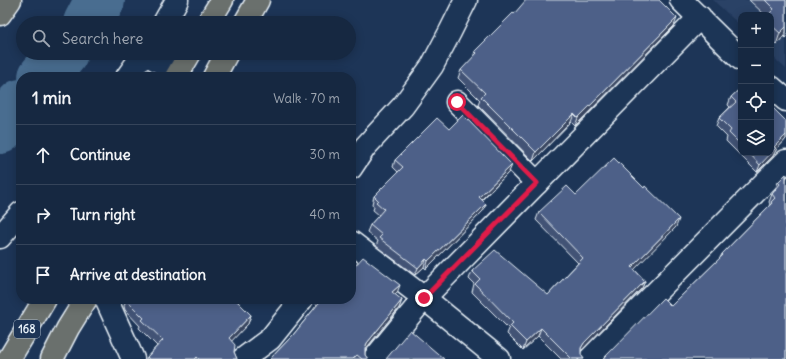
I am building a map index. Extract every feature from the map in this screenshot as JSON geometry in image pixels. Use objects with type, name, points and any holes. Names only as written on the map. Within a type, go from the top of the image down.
[{"type":"highway","points":[[0,14],[10,0]]},
{"type":"highway","points":[[212,16],[222,0]]},
{"type":"highway","points":[[249,16],[258,0]]},
{"type":"highway","points":[[179,72],[186,60]]},
{"type":"highway","points":[[217,72],[223,60]]},
{"type":"highway","name":"168","points":[[9,359],[42,304]]},
{"type":"highway","points":[[52,359],[68,328],[83,304]]},
{"type":"street","points":[[168,16],[177,0]]},
{"type":"street","points":[[356,160],[365,147],[403,106],[432,66],[466,0]]},
{"type":"street","points":[[682,0],[738,56]]},
{"type":"street","points":[[374,359],[424,298],[700,17]]},
{"type":"street","points":[[131,72],[139,60]]},
{"type":"street","points":[[154,60],[172,72]]},
{"type":"street","points":[[774,90],[786,100]]},
{"type":"street","points":[[457,102],[537,183]]},
{"type":"street","points":[[590,359],[786,161]]},
{"type":"street","points":[[0,237],[16,219]]},
{"type":"street","points":[[356,246],[424,298],[499,359]]},
{"type":"street","points":[[108,304],[133,359]]},
{"type":"street","points":[[242,359],[270,339],[298,304]]},
{"type":"shaded area","points":[[713,0],[786,0],[786,69],[774,58],[774,12],[738,12],[738,23]]},
{"type":"building","points":[[526,0],[659,0],[677,18],[578,118],[574,114],[536,152],[481,97],[485,93],[461,70],[477,53],[475,51],[513,13],[514,14]]},
{"type":"building","points":[[765,0],[786,0],[786,27],[780,33],[774,28],[774,12],[771,12],[774,9]]},
{"type":"building","points":[[738,91],[738,142],[729,133],[731,130],[719,118],[736,102],[731,97]]},
{"type":"building","points":[[774,109],[786,121],[786,135],[774,147]]},
{"type":"building","points":[[463,115],[512,165],[479,197],[486,204],[428,261],[426,259],[418,268],[379,238],[382,235],[370,225],[384,209],[376,202],[378,200],[374,196],[403,167],[395,160],[437,118],[449,129]]},
{"type":"building","points":[[752,156],[768,156],[760,165]]},
{"type":"building","points":[[614,158],[644,188],[645,186],[679,219],[632,267],[645,281],[584,343],[581,348],[581,355],[584,359],[572,359],[541,328],[526,342],[510,326],[513,323],[475,284],[480,279],[472,271],[495,250],[548,295],[583,258],[539,212],[567,186],[576,195]]},
{"type":"building","points":[[786,174],[786,359],[603,359],[663,298],[671,306],[723,255],[722,254],[772,203],[771,202],[775,198],[772,194],[780,184],[778,182]]},
{"type":"building","points":[[363,257],[400,285],[392,292],[402,300],[367,343],[365,355],[368,359],[362,359],[357,355],[353,359],[270,359],[293,335],[318,304],[356,304],[356,265]]},
{"type":"building","points":[[130,304],[240,304],[251,315],[229,338],[235,345],[234,352],[237,359],[199,359],[197,357],[195,359],[149,359],[147,357],[163,340],[142,320],[144,318]]},
{"type":"building","points":[[410,330],[444,359],[386,359]]},
{"type":"waterway","points":[[92,16],[100,0]]},
{"type":"waterway","points":[[47,72],[57,60]]},
{"type":"waterway","points":[[0,129],[16,110]]},
{"type":"route","points":[[424,298],[537,183],[457,102]]}]
